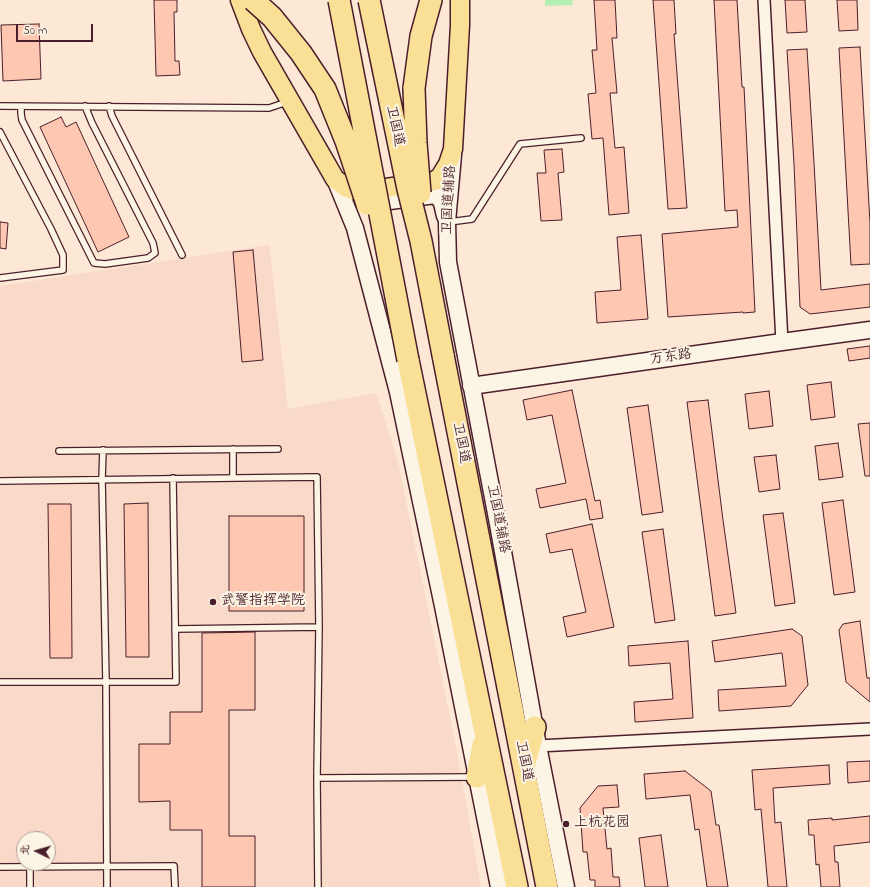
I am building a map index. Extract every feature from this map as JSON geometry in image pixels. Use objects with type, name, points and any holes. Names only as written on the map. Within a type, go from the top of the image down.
[{"type":"highway","points":[[253,0],[272,17],[301,53],[325,89],[346,141],[394,285]]},
{"type":"highway","points":[[339,0],[408,360],[517,887]]},
{"type":"highway","name":"卫国道","points":[[369,0],[408,190],[421,241],[442,355],[548,887]]},
{"type":"highway","points":[[421,241],[420,192],[414,88],[421,36],[431,0]]},
{"type":"highway","points":[[477,777],[485,734]]},
{"type":"highway","points":[[524,767],[536,736]]},
{"type":"main road","points":[[240,0],[251,29],[289,101],[335,179],[355,228],[398,392],[434,559],[499,887]]},
{"type":"main road","points":[[335,179],[347,188],[359,192],[434,181],[440,177],[453,149],[460,0]]},
{"type":"main road","name":"卫国道辅路","points":[[453,149],[447,222],[448,262],[498,524],[536,736],[566,887]]},
{"type":"main road","points":[[355,228],[359,211],[365,204],[435,195],[442,203],[447,222]]},
{"type":"main road","name":"万东路","points":[[471,386],[870,330]]},
{"type":"main road","points":[[477,777],[500,803]]},
{"type":"street","points":[[764,0],[782,342]]},
{"type":"street","points":[[536,736],[870,729]]},
{"type":"lane","points":[[0,106],[269,108],[289,101]]},
{"type":"lane","points":[[21,106],[22,120],[94,263],[105,264],[148,258],[155,253],[153,243],[92,123],[85,106]]},
{"type":"lane","points":[[109,106],[112,116],[182,255]]},
{"type":"lane","points":[[0,132],[63,255],[63,270],[0,278]]},
{"type":"lane","points":[[447,222],[472,219],[520,144],[581,138]]},
{"type":"lane","points":[[233,449],[233,478]]},
{"type":"lane","points":[[59,451],[278,449]]},
{"type":"lane","points":[[103,450],[102,479],[106,682],[107,887]]},
{"type":"lane","points":[[0,481],[317,477],[319,627],[318,887]]},
{"type":"lane","points":[[0,682],[176,682],[173,478]]},
{"type":"lane","points":[[175,629],[319,627]]},
{"type":"lane","points":[[318,778],[477,777]]},
{"type":"lane","points":[[0,866],[16,866]]},
{"type":"lane","points":[[56,866],[174,866],[174,887]]},
{"type":"lane","points":[[30,871],[30,887]]},
{"type":"shaded area","name":"武警指挥学院","points":[[269,245],[288,409],[376,393],[398,462],[455,742],[481,887],[0,887],[0,286]]},
{"type":"green space","points":[[545,0],[572,0],[573,5],[545,6]]},
{"type":"building","points":[[154,0],[177,0],[177,12],[174,12],[175,61],[179,61],[180,75],[156,76]]},
{"type":"building","points":[[594,0],[615,0],[617,38],[612,38],[617,93],[610,93],[615,148],[624,147],[629,213],[609,215],[603,138],[592,139],[588,94],[596,93],[592,50],[597,50]]},
{"type":"building","points":[[653,0],[674,0],[676,34],[674,34],[687,208],[668,209]]},
{"type":"building","points":[[714,0],[737,0],[742,87],[744,87],[755,312],[668,317],[662,234],[738,227],[737,210],[725,211]]},
{"type":"building","points":[[785,0],[805,0],[807,32],[787,33]]},
{"type":"building","points":[[837,0],[857,0],[858,30],[839,31]]},
{"type":"building","points":[[39,24],[41,79],[3,81],[1,25]]},
{"type":"building","points":[[860,47],[870,223],[870,264],[851,265],[839,48]]},
{"type":"building","points":[[807,49],[821,290],[870,284],[870,307],[810,314],[800,307],[794,164],[787,50]]},
{"type":"building","points":[[61,117],[66,127],[76,122],[129,237],[98,252],[40,127]]},
{"type":"building","points":[[562,149],[564,172],[558,173],[562,220],[541,221],[537,173],[546,173],[544,150]]},
{"type":"building","points":[[0,222],[8,223],[6,249],[0,248]]},
{"type":"building","points":[[641,235],[648,319],[597,323],[595,292],[621,290],[617,237]]},
{"type":"building","points":[[253,250],[263,360],[242,362],[233,252]]},
{"type":"building","points":[[870,346],[870,358],[849,361],[847,349]]},
{"type":"building","points":[[831,382],[835,417],[811,420],[807,385]]},
{"type":"building","points":[[572,390],[595,501],[600,500],[603,518],[590,520],[586,499],[540,508],[536,489],[566,483],[552,415],[527,420],[523,400]]},
{"type":"building","points":[[769,391],[773,426],[749,429],[745,394]]},
{"type":"building","points":[[708,400],[736,613],[715,616],[687,402]]},
{"type":"building","points":[[648,405],[663,512],[642,515],[627,408]]},
{"type":"building","points":[[870,423],[870,476],[865,476],[858,424]]},
{"type":"building","points":[[838,443],[843,477],[819,480],[815,446]]},
{"type":"building","points":[[776,455],[780,489],[759,492],[754,457]]},
{"type":"building","points":[[843,500],[855,592],[834,595],[822,503]]},
{"type":"building","points":[[148,503],[149,657],[126,657],[124,504]]},
{"type":"building","points":[[48,504],[71,504],[72,658],[50,658]]},
{"type":"building","points":[[783,513],[795,603],[775,606],[763,515]]},
{"type":"building","points":[[229,516],[304,516],[304,611],[229,611]]},
{"type":"building","points":[[592,524],[614,627],[567,637],[563,617],[586,612],[572,549],[550,553],[546,534]]},
{"type":"building","points":[[663,529],[675,620],[655,623],[642,532]]},
{"type":"building","points":[[860,621],[867,678],[870,678],[870,702],[846,682],[839,630],[843,624]]},
{"type":"building","points":[[792,629],[802,636],[808,685],[791,706],[719,711],[718,690],[786,686],[782,653],[715,662],[712,641]]},
{"type":"building","points":[[255,632],[255,710],[229,710],[229,836],[255,836],[255,887],[202,887],[202,830],[170,830],[170,801],[139,802],[139,744],[170,744],[170,712],[202,712],[202,633]]},
{"type":"building","points":[[688,641],[693,718],[635,722],[634,702],[673,699],[670,663],[629,666],[628,646]]},
{"type":"building","points":[[870,761],[870,781],[848,783],[847,762]]},
{"type":"building","points":[[829,765],[830,784],[773,788],[775,823],[781,822],[787,887],[768,887],[761,809],[755,810],[752,770]]},
{"type":"building","points":[[685,771],[711,791],[716,825],[719,825],[728,887],[707,887],[699,829],[695,830],[690,795],[646,799],[644,774]]},
{"type":"building","points":[[617,785],[619,807],[603,808],[607,849],[611,848],[613,877],[619,877],[620,887],[595,887],[595,880],[590,880],[587,852],[583,852],[580,808],[598,786]]},
{"type":"building","points":[[870,816],[870,842],[834,846],[835,862],[838,862],[840,887],[821,887],[819,864],[816,865],[814,835],[809,835],[808,820],[832,818],[832,820]]},
{"type":"building","points":[[661,835],[668,887],[645,887],[639,838]]},
{"type":"place","name":"武警指挥学院","points":[[213,602]]},
{"type":"place","name":"上杭花园","points":[[566,824]]}]
